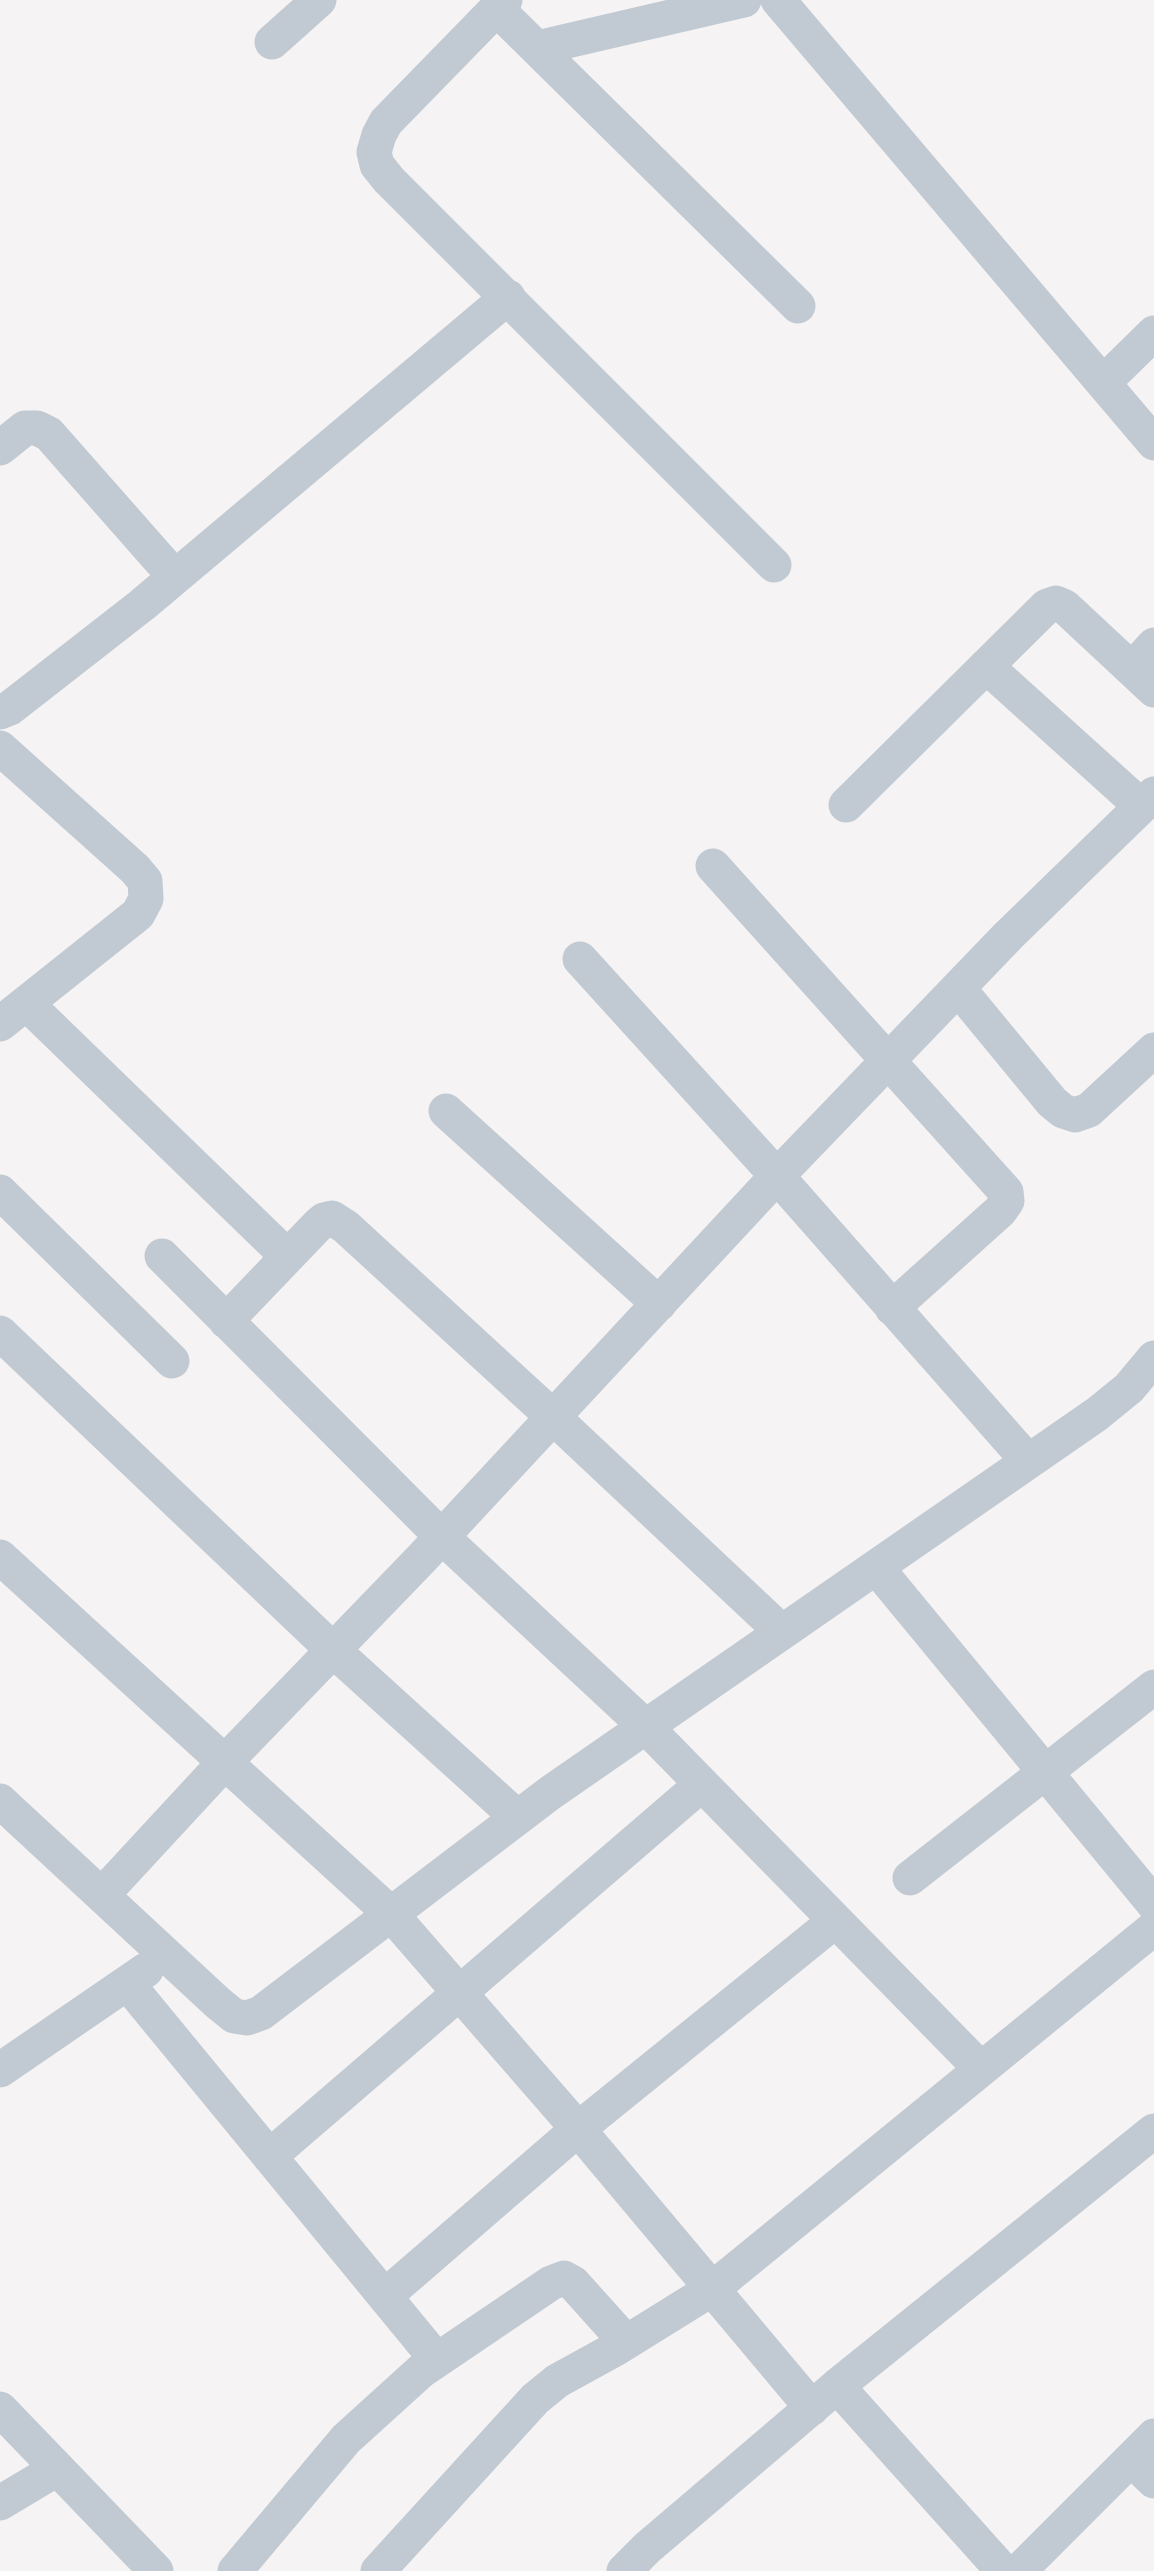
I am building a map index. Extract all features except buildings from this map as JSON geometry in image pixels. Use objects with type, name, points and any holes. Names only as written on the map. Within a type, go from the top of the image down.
[{"type":"street","points":[[272,42],[319,0]]},
{"type":"street","points":[[537,48],[744,0]]},
{"type":"street","points":[[778,0],[1154,443]]},
{"type":"street","points":[[774,565],[389,180],[377,165],[374,152],[379,135],[386,122],[501,5],[537,48],[798,306]]},
{"type":"street","points":[[0,712],[10,708],[175,577],[508,297]]},
{"type":"street","points":[[1103,383],[1154,333]]},
{"type":"street","points":[[0,448],[25,428],[37,428],[49,434],[175,577]]},
{"type":"street","points":[[846,805],[1047,606],[1056,603],[1065,607],[1147,668]]},
{"type":"street","points":[[102,1895],[225,1762],[442,1537],[777,1176],[1008,936],[1145,813],[986,666]]},
{"type":"street","points":[[0,748],[135,869],[145,881],[146,899],[138,914],[13,1013],[287,1256]]},
{"type":"street","points":[[713,866],[1006,1192],[1007,1201],[1000,1211],[892,1308]]},
{"type":"street","points":[[580,959],[777,1176],[1028,1461]]},
{"type":"street","points":[[958,988],[1052,1102],[1063,1111],[1075,1115],[1088,1110],[1154,1050]]},
{"type":"street","points":[[446,1111],[659,1304]]},
{"type":"street","points":[[0,1192],[172,1361]]},
{"type":"street","points":[[226,1321],[318,1224],[332,1218],[346,1227],[553,1417],[782,1632]]},
{"type":"street","points":[[162,1256],[442,1537],[645,1726],[981,2069]]},
{"type":"street","points":[[0,1333],[334,1650],[517,1817]]},
{"type":"street","points":[[0,1801],[218,2004],[234,2016],[247,2018],[261,2013],[517,1817],[645,1726],[1097,1414],[1141,1394],[1154,1358]]},
{"type":"street","points":[[0,1557],[391,1914],[578,2129],[712,2289],[1003,2571]]},
{"type":"street","points":[[876,1567],[1154,1905]]},
{"type":"street","points":[[910,1878],[1154,1687]]},
{"type":"street","points":[[270,2156],[702,1784]]},
{"type":"street","points":[[385,2296],[578,2129],[835,1921]]},
{"type":"street","points":[[378,2571],[535,2399],[557,2381],[712,2289],[1154,1928]]},
{"type":"street","points":[[0,2070],[166,1956]]},
{"type":"street","points":[[127,1983],[437,2360]]},
{"type":"street","points":[[624,2571],[647,2548],[825,2397],[1154,2131]]},
{"type":"street","points":[[235,2571],[346,2439],[421,2371],[551,2283],[564,2278],[573,2283],[626,2342]]},
{"type":"street","points":[[0,2409],[156,2571]]},
{"type":"street","points":[[1019,2571],[1146,2459]]},
{"type":"street","points":[[0,2503],[57,2469]]}]
